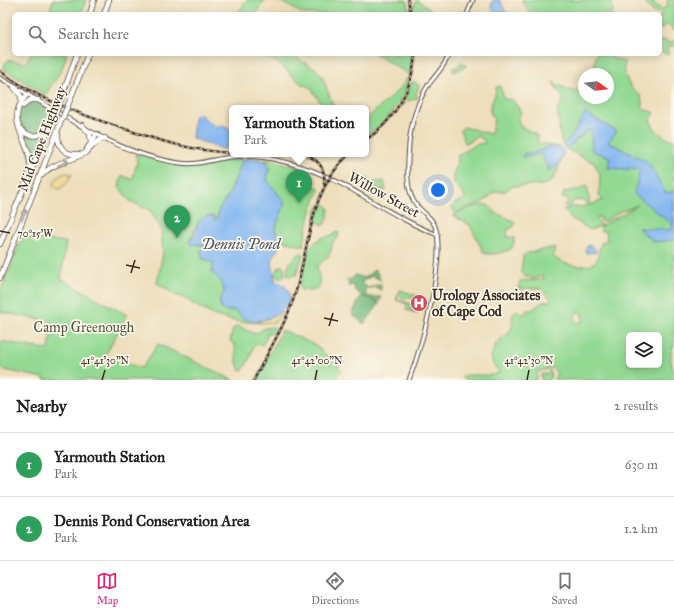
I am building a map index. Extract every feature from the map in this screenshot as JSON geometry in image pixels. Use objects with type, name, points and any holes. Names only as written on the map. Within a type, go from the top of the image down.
[{"type":"highway","points":[[91,12],[94,0]]},
{"type":"highway","points":[[105,12],[110,0]]},
{"type":"highway","name":"Mid Cape Highway","points":[[0,244],[53,122],[76,56]]},
{"type":"highway","name":"Mid Cape Highway","points":[[0,278],[87,56]]},
{"type":"highway","points":[[14,87],[21,96],[22,104],[18,122],[21,130],[27,135],[41,135],[53,122]]},
{"type":"highway","points":[[18,202],[31,162],[16,122],[17,114],[28,95]]},
{"type":"highway","points":[[22,104],[30,100],[38,100]]},
{"type":"highway","points":[[82,125],[89,133],[91,142]]},
{"type":"highway","points":[[59,128],[58,143],[62,149],[68,153],[82,153],[97,134]]},
{"type":"highway","points":[[90,148],[97,134]]},
{"type":"highway","points":[[38,181],[46,171],[83,154],[99,140],[105,138]]},
{"type":"main road","points":[[468,12],[473,0]]},
{"type":"main road","points":[[409,380],[420,347],[433,291],[438,251],[438,235],[434,224],[417,206],[409,192],[409,145],[415,117],[424,94],[445,65],[448,56]]},
{"type":"main road","name":"Willow Street","points":[[0,77],[28,95],[126,149],[179,163],[197,163],[233,157]]},
{"type":"main road","name":"Willow Street","points":[[254,157],[270,158],[292,164],[345,186],[419,227],[438,235]]},
{"type":"green space","points":[[53,0],[86,0],[82,12],[50,12]]},
{"type":"green space","points":[[247,0],[265,0],[256,12],[238,12]]},
{"type":"green space","points":[[278,0],[407,0],[410,12],[299,12]]},
{"type":"green space","points":[[417,0],[434,12],[413,12],[412,8]]},
{"type":"green space","points":[[521,0],[612,0],[613,12],[529,12]]},
{"type":"green space","points":[[642,0],[652,0],[654,5],[664,9],[668,6],[667,0],[674,0],[674,31],[667,25],[662,29],[662,12],[652,11]]},
{"type":"green space","points":[[662,40],[671,43],[674,40],[674,46],[666,47],[669,53],[667,55],[662,52]]},
{"type":"green space","points":[[29,56],[66,56],[61,71],[45,95],[2,68],[8,60],[26,63]]},
{"type":"green space","points":[[264,56],[293,56],[316,69],[322,76],[333,105],[322,105],[310,87],[301,84],[280,64]]},
{"type":"green space","points":[[378,56],[414,56],[410,75]]},
{"type":"green space","points":[[596,56],[611,56],[612,58],[625,62],[624,67],[626,77],[630,86],[641,96],[644,109],[655,113],[650,120],[654,127],[666,138],[674,140],[674,211],[634,157],[625,158],[585,127],[574,133],[563,145],[557,108],[562,103],[563,98],[553,82],[571,91],[578,90],[578,104],[614,104],[614,68],[594,68]]},
{"type":"green space","points":[[461,62],[466,65],[465,67],[454,72],[453,68],[458,67]]},
{"type":"green space","points":[[408,77],[410,78],[403,95],[393,111],[369,134],[369,117],[404,83]]},
{"type":"green space","points":[[413,81],[419,85],[416,94],[418,98],[407,101],[406,97]]},
{"type":"green space","points":[[500,86],[504,99],[513,100],[521,112],[518,120],[520,126],[537,135],[538,143],[559,147],[548,147],[531,154],[525,153],[527,157],[539,154],[543,155],[548,169],[558,165],[562,156],[563,157],[555,176],[549,183],[543,185],[513,186],[505,191],[494,192],[485,201],[455,213],[452,208],[454,204],[466,198],[453,181],[458,162],[458,155],[477,144],[485,143],[484,140],[478,136],[465,143],[460,130],[464,127],[491,134],[494,119],[490,108],[496,87]]},
{"type":"green space","points":[[33,101],[54,112],[45,131],[31,135],[20,127],[19,115],[27,103]]},
{"type":"green space","points":[[592,127],[605,154],[623,161],[634,161],[674,218],[674,345],[671,358],[674,380],[554,380],[557,373],[552,368],[537,372],[537,380],[464,380],[462,377],[465,375],[492,375],[500,372],[494,366],[491,357],[497,342],[508,334],[512,327],[512,317],[515,311],[518,310],[522,314],[525,314],[527,310],[532,310],[542,302],[551,301],[540,288],[518,289],[520,281],[544,279],[542,275],[533,279],[531,277],[525,277],[521,273],[523,256],[528,253],[555,247],[553,256],[565,263],[590,266],[597,260],[601,243],[607,240],[606,231],[601,231],[601,226],[590,230],[570,217],[563,209],[570,208],[564,205],[569,202],[566,198],[562,198],[564,192],[581,189],[587,185],[590,205],[603,200],[599,196],[600,174],[594,163],[566,149]],"holes":[[[582,200],[587,203],[588,206],[572,207],[571,204],[575,201]],[[638,205],[601,226],[596,217],[601,217],[601,221],[604,222],[619,212]],[[578,310],[582,315],[583,320],[578,323],[574,319]]]},
{"type":"green space","points":[[45,134],[34,161],[31,161],[24,136]]},
{"type":"green space","points":[[136,154],[186,167],[228,158],[243,159],[230,193],[219,209],[217,219],[215,220],[212,216],[203,218],[194,229],[190,243],[205,246],[201,251],[202,258],[213,263],[212,272],[221,281],[225,293],[220,298],[220,305],[226,311],[236,311],[247,319],[260,321],[261,323],[239,322],[215,316],[193,304],[186,298],[177,296],[157,283],[163,253],[161,229],[151,211],[130,201],[119,187],[122,175],[132,180],[137,163]]},
{"type":"green space","points":[[265,160],[276,161],[305,170],[293,184],[295,189],[300,187],[300,182],[303,177],[304,184],[320,188],[311,211],[303,246],[279,240],[275,229],[284,206],[284,202],[267,179],[269,167]]},
{"type":"green space","points":[[366,178],[375,182],[384,181],[386,191],[373,187],[368,188]]},
{"type":"green space","points":[[321,204],[326,205],[329,208],[327,221],[323,225],[318,222],[316,225],[316,213]]},
{"type":"green space","points":[[488,205],[494,212],[515,222],[514,226],[507,231],[508,237],[515,238],[512,248],[494,254],[484,253],[470,225],[453,216],[469,208]]},
{"type":"green space","points":[[337,232],[339,233],[338,238],[333,241],[328,256],[317,266],[320,282],[319,287],[311,291],[301,290],[299,285],[305,260],[310,249],[320,239],[333,235]]},
{"type":"green space","name":"Camp Greenough","points":[[22,237],[66,242],[61,279],[127,315],[104,358],[142,368],[158,344],[233,380],[44,380],[44,378],[0,369],[0,341],[49,350],[53,322],[0,312],[0,293]]},
{"type":"green space","points":[[301,253],[303,254],[296,275],[288,276],[288,265]]},
{"type":"green space","points":[[281,265],[284,267],[285,276],[283,278],[278,278],[274,274]]},
{"type":"green space","points":[[375,269],[381,280],[372,276],[361,282],[368,288],[381,284],[381,290],[375,287],[365,290],[366,294],[370,297],[381,297],[379,303],[359,294],[354,288],[354,285],[348,286],[349,283],[347,279],[351,280],[355,275],[365,278]]},
{"type":"green space","points":[[400,290],[424,298],[423,301],[416,300],[414,297],[412,299],[398,296],[397,299],[411,304],[411,310],[417,313],[406,310],[407,304],[396,300]]},
{"type":"green space","points":[[361,296],[371,299],[379,304],[364,324],[352,314]]},
{"type":"green space","points":[[237,326],[255,334],[265,328],[273,327],[277,330],[275,333],[268,333],[263,344],[254,345],[249,360],[243,370],[240,371],[235,345],[230,341],[233,329]]},
{"type":"green space","points":[[282,330],[315,345],[342,370],[334,380],[256,380]]},
{"type":"green space","points":[[550,370],[551,377],[549,380],[541,380],[541,374],[547,374]]},
{"type":"sand","points":[[66,173],[72,174],[66,184],[59,189],[54,187],[57,178]]},
{"type":"sand","points":[[282,310],[276,322],[261,323],[260,321],[271,317]]},
{"type":"water","points":[[493,0],[500,0],[506,12],[494,12],[491,6]]},
{"type":"water","points":[[198,113],[214,126],[223,126],[229,129],[229,148],[222,149],[192,138],[194,117]]},
{"type":"water","points":[[585,113],[617,131],[608,142],[648,162],[666,193],[674,192],[674,240],[654,242],[638,228],[670,230],[672,224],[634,194],[640,170],[608,168],[610,157],[592,151],[591,131],[587,130],[566,149],[563,145],[574,133]]},
{"type":"water","points":[[548,147],[560,147],[564,153],[558,165],[548,171],[543,155],[528,157],[522,156],[525,153],[531,154]]},
{"type":"water","name":"Dennis Pond","points":[[243,159],[258,159],[266,161],[269,167],[267,179],[283,200],[284,206],[275,229],[279,241],[278,250],[274,254],[272,263],[275,280],[286,287],[290,296],[289,302],[280,312],[258,321],[246,320],[234,310],[226,311],[221,309],[220,298],[225,290],[221,281],[212,272],[213,263],[202,258],[201,251],[205,246],[200,244],[192,245],[189,241],[194,235],[199,221],[206,216],[214,216],[215,220],[217,219],[219,209],[230,193]]},
{"type":"water","points":[[588,245],[593,247],[597,252],[586,253],[585,250]]},
{"type":"railway","points":[[408,0],[411,12]]},
{"type":"railway","points":[[369,138],[386,123],[401,103],[411,79],[415,56]]},
{"type":"railway","points":[[0,71],[42,97],[87,116],[174,144],[203,150],[229,153]]},
{"type":"railway","points":[[310,157],[321,167],[324,175],[324,184]]},
{"type":"railway","points":[[254,380],[288,314],[292,303],[301,273],[308,236],[318,201],[326,184],[346,157]]},
{"type":"place","name":"Yarmouth Station","points":[[299,203]]},
{"type":"place","name":"Dennis Pond Conservation Area","points":[[177,238]]},
{"type":"place","name":"Urology Associates of Cape Cod","points":[[419,303]]}]
